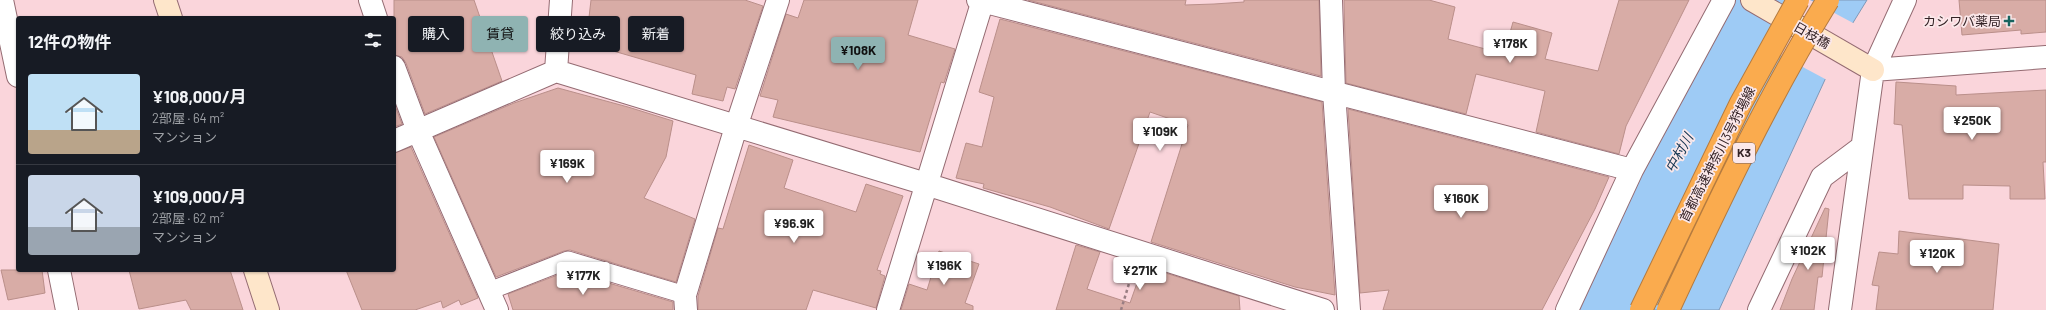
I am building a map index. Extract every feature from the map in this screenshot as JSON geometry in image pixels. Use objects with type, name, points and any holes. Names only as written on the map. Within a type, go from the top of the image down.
[{"type":"highway","name":"首都高速神奈川3号狩場線","points":[[1641,310],[1741,103],[1798,0]]},
{"type":"highway","name":"首都高速神奈川3号狩場線","points":[[1668,310],[1712,216],[1764,114],[1828,0]]},
{"type":"street","points":[[2,0],[16,66]]},
{"type":"street","points":[[165,0],[170,16]]},
{"type":"street","points":[[370,0],[375,16]]},
{"type":"street","points":[[556,71],[561,0]]},
{"type":"street","points":[[686,302],[736,127],[778,0]]},
{"type":"street","points":[[1331,0],[1334,92],[1349,310]]},
{"type":"street","points":[[1567,310],[1632,170],[1724,0]]},
{"type":"street","name":"日枝橋","points":[[1752,0],[1873,70]]},
{"type":"street","points":[[1840,310],[1873,70],[1905,0]]},
{"type":"street","points":[[888,310],[981,1],[1632,170]]},
{"type":"street","points":[[1873,70],[2046,57]]},
{"type":"street","points":[[396,140],[556,71],[926,184],[1323,310]]},
{"type":"street","points":[[396,72],[418,131],[493,301]]},
{"type":"street","points":[[1759,310],[1822,177],[1862,146]]},
{"type":"street","points":[[59,272],[67,310]]},
{"type":"street","points":[[256,272],[268,310]]},
{"type":"lane","points":[[493,301],[568,260],[686,302]]},
{"type":"path","points":[[1121,310],[1139,252]]},
{"type":"water","points":[[1775,0],[1867,0],[1846,34],[1719,310],[1619,310],[1721,101]]},
{"type":"pier","points":[[1773,0],[1810,0],[1855,24],[1827,80],[1752,40]]},
{"type":"building","points":[[394,0],[474,0],[480,16],[472,16],[472,52],[492,52],[502,81],[425,114],[406,63],[402,57],[396,56],[396,16],[394,16]]},
{"type":"building","points":[[591,0],[745,0],[763,6],[735,89],[727,87],[723,101],[692,94],[696,75],[617,52],[620,52],[620,16],[589,16]]},
{"type":"building","points":[[804,0],[918,0],[908,35],[955,49],[944,83],[941,82],[920,152],[773,117],[778,100],[760,96],[786,14],[798,18]]},
{"type":"building","points":[[1028,0],[1186,0],[1185,5],[1244,2],[1244,0],[1319,0],[1321,76]]},
{"type":"building","points":[[1344,0],[1429,0],[1455,7],[1448,39],[1504,54],[1513,22],[1552,33],[1545,59],[1598,71],[1619,0],[1689,0],[1626,126],[1619,154],[1536,132],[1545,91],[1476,74],[1466,114],[1346,83]]},
{"type":"building","points":[[1959,0],[2046,0],[2046,32],[2021,34],[2021,30],[1962,35]]},
{"type":"building","points":[[1000,19],[1322,102],[1335,295],[1295,287],[1151,242],[1188,125],[1150,112],[1109,229],[1050,207],[983,188],[984,184],[956,178],[966,143],[982,147],[994,97],[979,92]]},
{"type":"building","points":[[1896,82],[1956,86],[1956,95],[2046,90],[2046,162],[2043,162],[2045,199],[2010,199],[2010,186],[1963,185],[1963,199],[1909,199],[1902,125],[1894,124]]},
{"type":"building","points":[[558,88],[673,121],[666,157],[644,198],[695,219],[676,282],[570,250],[496,277],[434,137],[514,103]]},
{"type":"building","points":[[396,108],[402,124],[396,126]]},
{"type":"building","points":[[1348,109],[1609,177],[1595,209],[1542,310],[1383,310],[1389,290],[1360,293]]},
{"type":"building","points":[[749,145],[793,160],[784,188],[856,212],[866,184],[903,196],[877,270],[881,271],[880,274],[885,276],[876,308],[813,290],[806,310],[698,310],[698,296],[718,228],[723,229]]},
{"type":"building","points":[[411,147],[478,298],[461,305],[459,300],[443,308],[441,301],[415,310],[362,310],[347,272],[396,272],[396,152]]},
{"type":"building","points":[[1825,208],[1829,209],[1822,277],[1818,277],[1814,310],[1780,310],[1792,279]]},
{"type":"building","points":[[1899,231],[1999,244],[1993,310],[1876,310],[1879,286],[1872,285],[1879,252],[1898,254]]},
{"type":"building","points":[[1076,245],[1100,252],[1087,289],[1130,303],[1143,266],[1239,296],[1240,310],[1056,310]]},
{"type":"building","points":[[939,251],[979,264],[965,303],[973,306],[973,310],[901,310],[909,284],[927,290]]},
{"type":"building","points":[[1,270],[16,270],[16,272],[42,272],[45,293],[8,300]]},
{"type":"building","points":[[568,271],[673,302],[673,310],[513,310],[508,294]]},
{"type":"building","points":[[130,272],[231,272],[243,310],[191,310],[186,300],[139,309]]},
{"type":"waterway","name":"中村川","points":[[1603,310],[1649,206],[1764,0]]},
{"type":"place","name":"カシワバ薬局","points":[[2009,21]]}]
